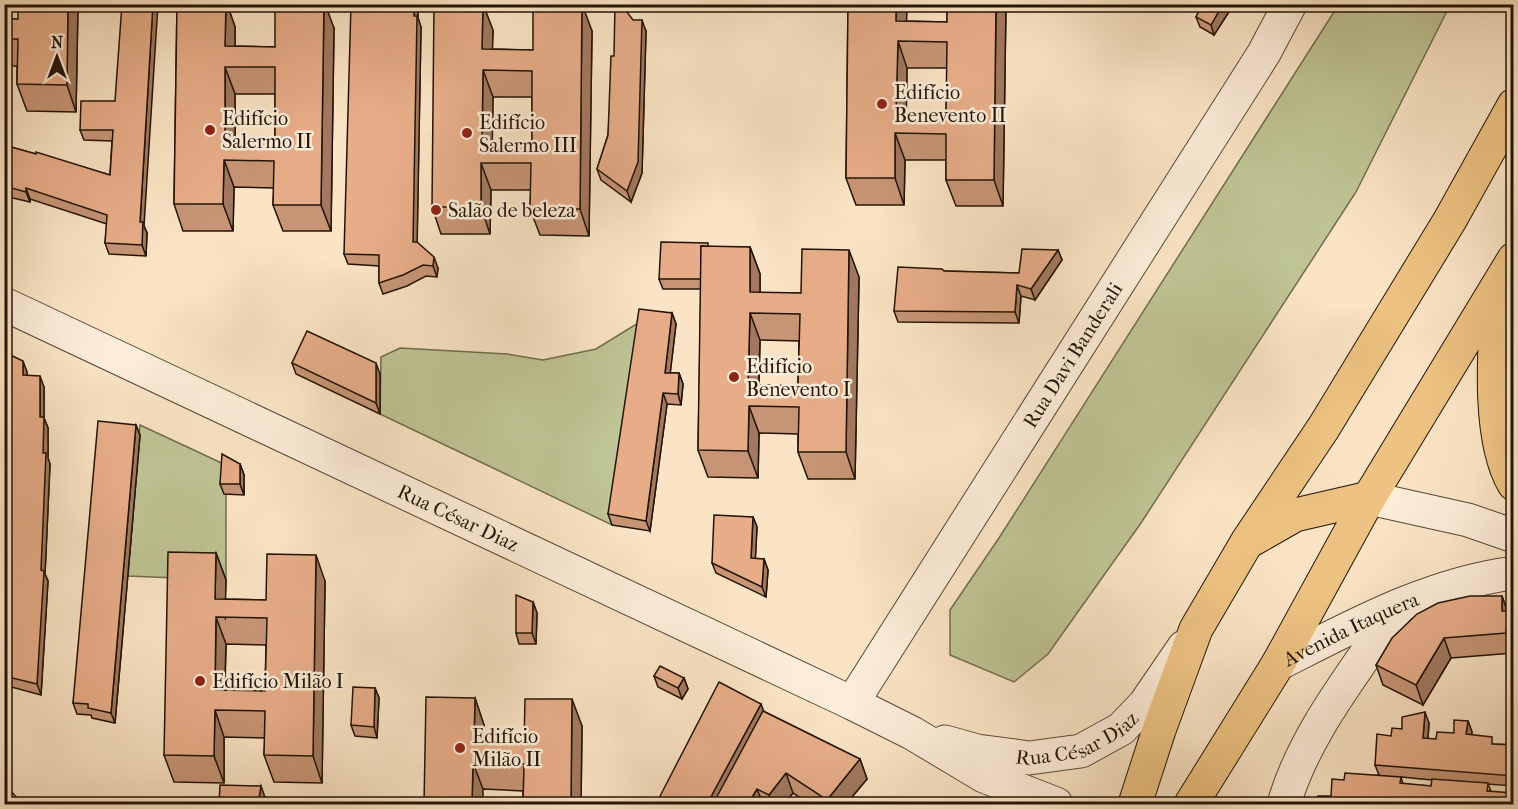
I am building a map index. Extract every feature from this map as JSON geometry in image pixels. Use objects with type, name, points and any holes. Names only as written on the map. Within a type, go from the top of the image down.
[{"type":"main road","points":[[1135,804],[1196,629],[1247,542],[1324,427],[1450,220],[1514,105]]},
{"type":"main road","points":[[1506,272],[1495,396],[1498,437],[1514,484]]},
{"type":"main road","points":[[1278,664],[1369,498],[1506,272]]},
{"type":"main road","points":[[1247,542],[1295,515],[1369,498]]},
{"type":"main road","name":"Avenida Itaquera","points":[[1191,804],[1278,664]]},
{"type":"street","name":"Rua Davi Banderali","points":[[852,703],[1258,63],[1290,4]]},
{"type":"street","name":"Rua César Diaz","points":[[4,304],[852,703],[912,733],[984,777],[1056,804]]},
{"type":"street","points":[[1369,498],[1468,520],[1514,536]]},
{"type":"street","name":"Avenida Itaquera","points":[[1278,664],[1348,628],[1441,589],[1514,573]]},
{"type":"street","points":[[1284,804],[1290,783],[1312,739],[1399,606]]},
{"type":"street","name":"Rua César Diaz","points":[[912,733],[977,751],[1029,758],[1081,752],[1121,729],[1144,704],[1196,629]]},
{"type":"green space","points":[[1339,4],[1450,5],[1356,192],[1141,523],[1048,654],[1014,682],[950,655],[950,610],[999,538]]},
{"type":"green space","points":[[643,320],[612,525],[380,414],[381,357],[400,348],[507,354],[543,360],[596,349]]},
{"type":"green space","points":[[140,425],[226,465],[226,580],[128,576]]},
{"type":"building","points":[[18,4],[68,4],[67,85],[17,84],[18,39],[4,39],[4,19],[18,19]]},
{"type":"building","points":[[122,4],[153,4],[140,222],[143,222],[142,245],[105,243],[107,215],[26,188],[26,192],[4,186],[4,145],[36,154],[36,152],[110,175],[113,130],[80,130],[81,101],[115,101]]},
{"type":"building","name":"Edifício Salermo II","points":[[177,4],[226,4],[225,46],[275,47],[275,4],[324,4],[321,205],[273,205],[274,161],[224,160],[223,204],[174,204]],"holes":[[[225,67],[275,67],[275,139],[225,138]]]},
{"type":"building","points":[[351,4],[414,4],[414,16],[417,16],[413,242],[417,242],[434,257],[433,266],[423,265],[379,283],[379,255],[344,254]]},
{"type":"building","name":"Edifício Salermo III","points":[[434,4],[483,4],[482,49],[533,50],[533,4],[582,4],[580,209],[530,209],[531,163],[481,163],[481,207],[432,207]],"holes":[[[483,70],[532,71],[532,142],[482,142]]]},
{"type":"building","points":[[615,4],[621,4],[633,20],[642,20],[638,162],[627,191],[597,169],[608,135]]},
{"type":"building","name":"Edifício Benevento II","points":[[848,4],[896,4],[896,21],[947,22],[947,4],[996,4],[994,180],[946,180],[946,134],[895,133],[895,178],[846,178]],"holes":[[[898,41],[947,42],[946,114],[896,113]]]},
{"type":"building","points":[[1202,4],[1223,4],[1211,25],[1196,17]]},
{"type":"building","points":[[661,242],[708,243],[708,247],[701,246],[701,279],[659,279]]},
{"type":"building","name":"Edifício Benevento I","points":[[701,246],[750,247],[750,292],[801,293],[802,249],[849,250],[846,452],[798,452],[799,407],[749,406],[748,451],[698,450]],"holes":[[[750,313],[800,314],[798,386],[748,385]]]},
{"type":"building","points":[[1022,249],[1058,250],[1031,289],[1017,285],[1015,312],[894,311],[898,267],[1019,273]]},
{"type":"building","points":[[639,309],[672,313],[665,373],[679,373],[678,394],[663,393],[646,521],[608,514]]},
{"type":"building","points":[[307,331],[376,363],[376,403],[292,363]]},
{"type":"building","points":[[4,352],[23,361],[23,375],[40,376],[40,417],[44,417],[43,453],[46,453],[41,570],[44,571],[37,684],[4,676]]},
{"type":"building","points":[[98,421],[136,425],[111,713],[88,708],[88,704],[73,703]]},
{"type":"building","points":[[222,454],[240,464],[240,484],[220,484]]},
{"type":"building","points":[[714,515],[753,517],[751,558],[764,559],[762,587],[712,563]]},
{"type":"building","name":"Edifício Milão I","points":[[168,552],[216,553],[215,599],[266,600],[267,554],[316,555],[313,756],[264,755],[265,711],[215,710],[214,756],[164,755]],"holes":[[[216,617],[267,618],[265,691],[215,690]]]},
{"type":"building","points":[[516,595],[533,602],[532,633],[516,633]]},
{"type":"building","points":[[1470,596],[1502,596],[1502,611],[1511,611],[1513,629],[1506,629],[1506,633],[1444,638],[1416,685],[1376,665],[1392,638],[1417,614],[1438,603]]},
{"type":"building","points":[[660,666],[684,678],[678,688],[654,676]]},
{"type":"building","points":[[719,682],[761,704],[707,804],[656,804]]},
{"type":"building","points":[[353,687],[375,688],[374,727],[351,725]]},
{"type":"building","points":[[426,697],[475,698],[474,743],[524,744],[525,699],[572,699],[571,804],[523,804],[524,764],[473,763],[472,804],[424,804]]},
{"type":"building","points":[[763,711],[860,759],[827,800],[786,773],[769,795],[757,789],[748,804],[713,804]]},
{"type":"building","points":[[1425,712],[1423,738],[1436,739],[1437,732],[1454,733],[1454,720],[1468,721],[1466,734],[1492,737],[1492,744],[1514,745],[1514,776],[1375,765],[1377,734],[1391,736],[1392,728],[1402,729],[1402,717]]},
{"type":"building","points":[[1345,773],[1401,777],[1400,783],[1431,786],[1432,779],[1488,783],[1487,791],[1514,793],[1514,804],[1313,804],[1318,796],[1331,796],[1332,779],[1344,780]]},
{"type":"building","points":[[4,783],[18,799],[11,804],[4,804]]},
{"type":"building","points":[[220,785],[261,786],[258,804],[219,804]]},
{"type":"place","name":"Edifício Benevento II","points":[[882,104]]},
{"type":"place","name":"Edifício Salermo II","points":[[210,130]]},
{"type":"place","name":"Edifício Salermo III","points":[[467,133]]},
{"type":"place","name":"Salão de beleza","points":[[436,210]]},
{"type":"place","name":"Edifício Benevento I","points":[[734,377]]},
{"type":"place","name":"Edifício Milão I","points":[[200,681]]},
{"type":"place","name":"Edifício Milão II","points":[[460,748]]}]
